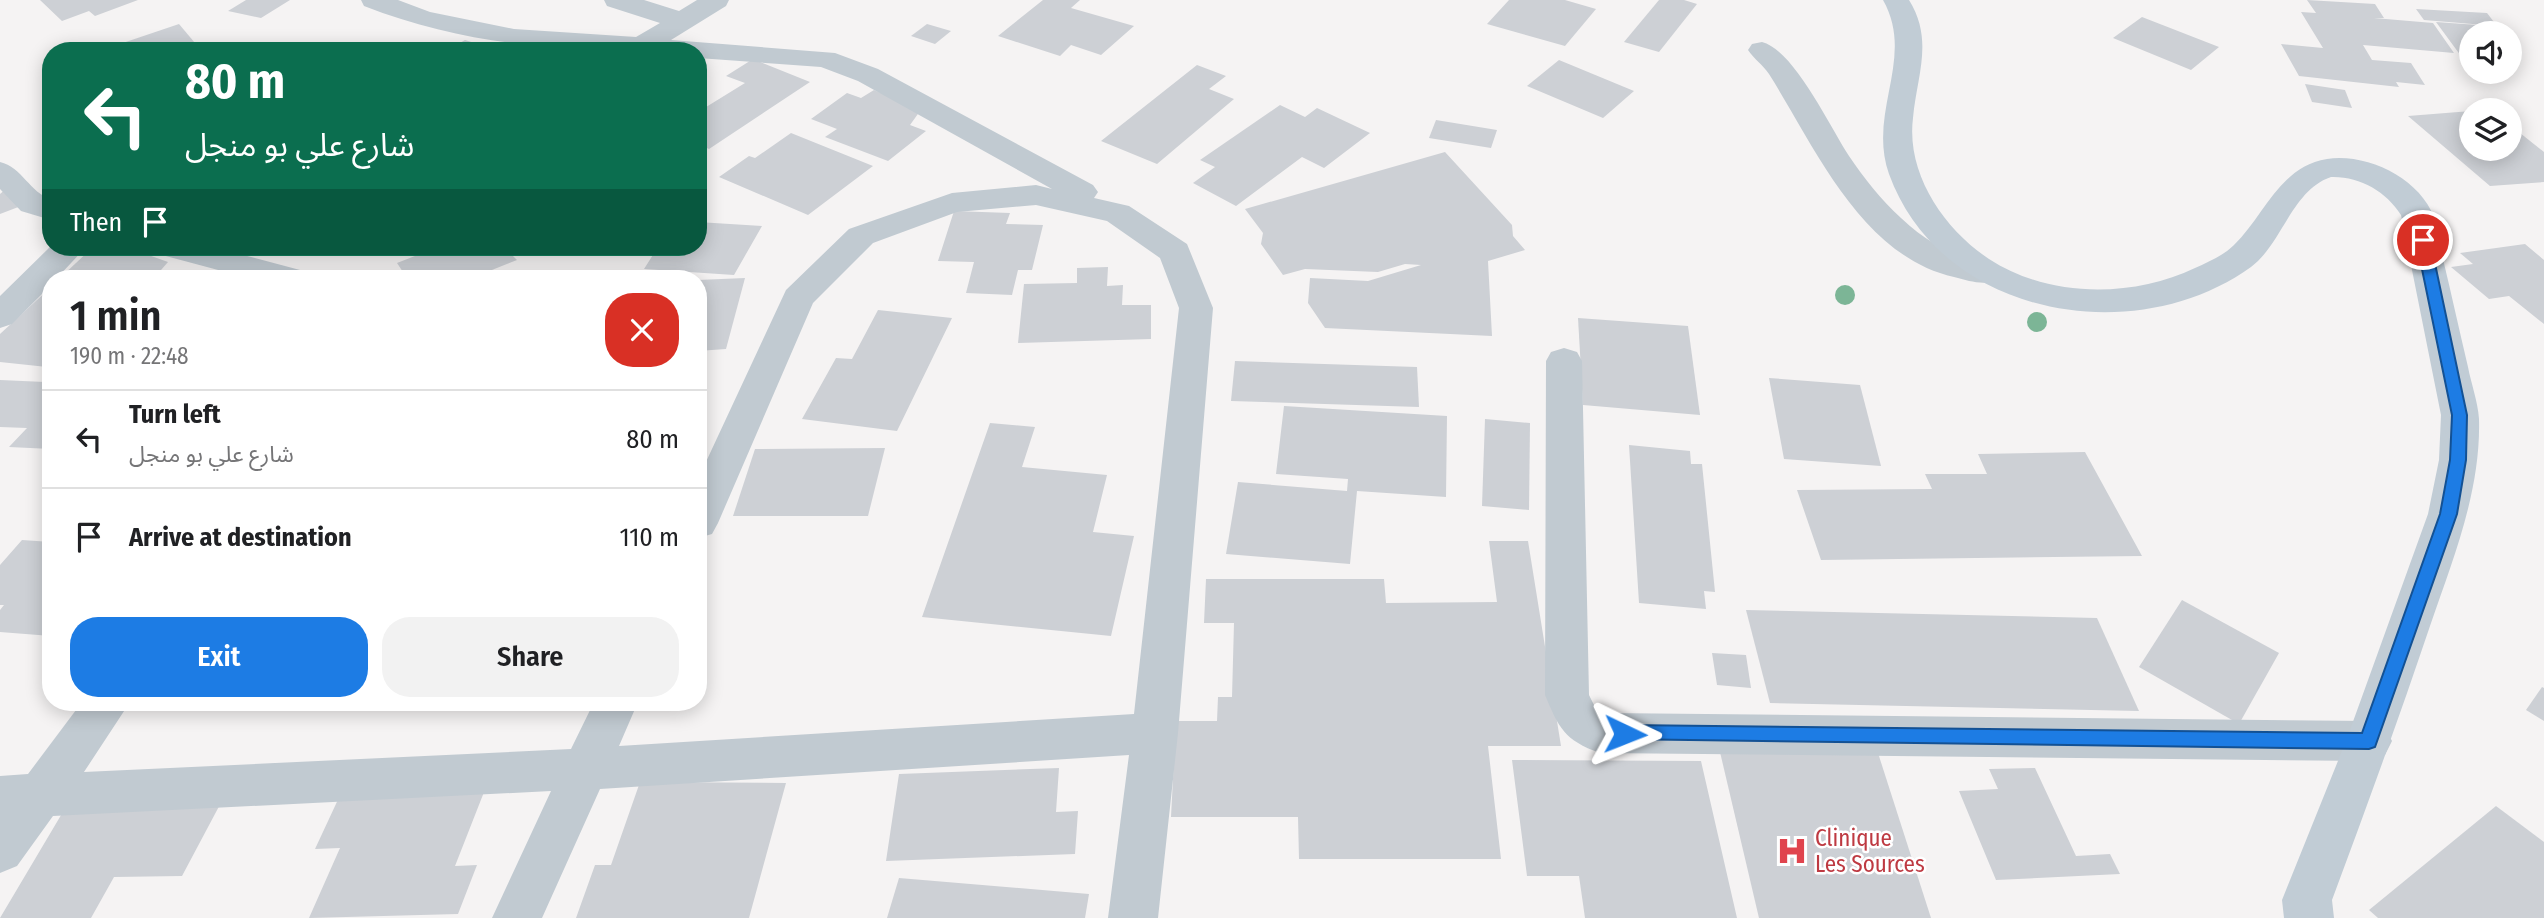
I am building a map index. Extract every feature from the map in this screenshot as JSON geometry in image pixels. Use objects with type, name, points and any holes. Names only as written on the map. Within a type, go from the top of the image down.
[{"type":"street","points":[[374,0],[423,19],[514,37],[585,42]]},
{"type":"street","points":[[617,0],[682,20]]},
{"type":"street","points":[[647,42],[716,0]]},
{"type":"street","points":[[1896,0],[1909,27],[1912,51],[1897,123],[1899,150],[1908,180],[1924,211],[1950,245],[1984,273],[2014,286],[2053,295],[2094,300],[2143,300],[2172,293],[2206,278],[2243,256],[2301,183],[2314,173],[2338,169],[2364,172],[2397,188],[2409,199],[2417,215],[2460,415],[2458,460],[2448,514],[2369,741],[2307,900],[2309,918]]},
{"type":"street","points":[[1762,50],[1778,66],[1882,221],[1935,259],[1959,271],[1984,273]]},
{"type":"street","points":[[707,51],[825,59],[868,75],[1118,213],[1175,252],[1196,308],[1156,733],[1133,918]]},
{"type":"street","points":[[0,171],[32,204],[42,207]]},
{"type":"street","points":[[707,503],[798,298],[861,236],[952,203],[1022,196],[1036,195],[1118,213]]},
{"type":"street","points":[[46,270],[60,256]]},
{"type":"street","points":[[207,256],[259,270]]},
{"type":"street","points":[[0,316],[42,274]]},
{"type":"street","points":[[1564,361],[1567,695],[1578,719],[1600,733],[2369,741]]},
{"type":"street","points":[[0,850],[20,796],[100,711]]},
{"type":"street","points":[[517,918],[612,711]]},
{"type":"street","points":[[20,796],[585,769],[1156,733]]},
{"type":"building","points":[[40,0],[138,0],[95,16],[89,11],[62,21]]},
{"type":"building","points":[[246,0],[290,0],[261,18],[228,11]]},
{"type":"building","points":[[1043,0],[1080,0],[1071,8],[1134,26],[1101,55],[1071,45],[1060,56],[998,36]]},
{"type":"building","points":[[1509,0],[1565,0],[1596,9],[1565,46],[1487,24]]},
{"type":"building","points":[[1659,0],[1684,0],[1697,4],[1659,52],[1624,42]]},
{"type":"building","points":[[2307,0],[2375,4],[2384,18],[2374,18],[2433,23],[2454,53],[2363,45],[2372,60],[2411,63],[2425,85],[2396,82],[2399,87],[2299,76],[2281,44],[2323,48],[2301,12],[2316,13]]},
{"type":"building","points":[[2416,9],[2487,13],[2493,21],[2459,23],[2424,20]]},
{"type":"building","points":[[2142,17],[2219,47],[2191,70],[2113,38]]},
{"type":"building","points":[[2436,22],[2459,24],[2459,53]]},
{"type":"building","points":[[179,24],[194,42],[126,42]]},
{"type":"building","points":[[927,24],[951,31],[935,44],[911,36]]},
{"type":"building","points":[[753,59],[810,82],[709,149],[707,106],[745,83],[726,76]]},
{"type":"building","points":[[1559,60],[1634,91],[1603,118],[1527,86]]},
{"type":"building","points":[[1197,65],[1226,76],[1209,89],[1234,99],[1157,164],[1101,141]]},
{"type":"building","points":[[2305,84],[2345,90],[2352,108],[2312,102]]},
{"type":"building","points":[[874,90],[920,111],[910,125],[926,131],[888,161],[825,137],[837,129],[811,119],[847,93],[861,98]]},
{"type":"building","points":[[1280,105],[1305,117],[1317,108],[1370,133],[1324,168],[1302,157],[1236,206],[1193,183],[1215,167],[1200,160]]},
{"type":"building","points":[[2459,112],[2459,160],[2408,116]]},
{"type":"building","points":[[1436,120],[1497,130],[1491,148],[1429,138]]},
{"type":"building","points":[[791,133],[873,166],[808,215],[719,177],[749,156],[755,158]]},
{"type":"building","points":[[2522,135],[2544,152],[2544,182],[2490,186],[2461,161],[2522,161]]},
{"type":"building","points":[[1445,152],[1512,225],[1513,236],[1525,250],[1488,261],[1492,336],[1325,328],[1308,303],[1310,278],[1368,281],[1421,265],[1405,264],[1378,272],[1305,269],[1283,275],[1261,244],[1263,233],[1245,209]]},
{"type":"building","points":[[7,188],[21,206],[0,214],[0,194]]},
{"type":"building","points":[[954,211],[1010,213],[1006,224],[1043,225],[1032,270],[1018,270],[1012,295],[966,293],[974,262],[938,261]]},
{"type":"building","points":[[707,223],[762,226],[734,275],[707,273],[707,270],[644,269],[652,256],[707,256]]},
{"type":"building","points":[[2525,244],[2544,260],[2544,324],[2509,296],[2489,299],[2451,267],[2473,264],[2460,253]]},
{"type":"building","points":[[83,256],[151,256],[168,262],[161,270],[69,270]]},
{"type":"building","points":[[415,256],[513,256],[517,260],[492,270],[402,270],[397,263]]},
{"type":"building","points":[[1108,267],[1107,286],[1123,285],[1122,305],[1151,305],[1151,339],[1018,343],[1024,284],[1077,283],[1077,268]]},
{"type":"building","points":[[745,278],[726,349],[707,350],[707,280]]},
{"type":"building","points":[[42,295],[42,366],[0,362],[0,334]]},
{"type":"building","points":[[878,310],[952,318],[897,431],[802,419],[836,358],[852,359]]},
{"type":"building","points":[[1578,318],[1688,326],[1700,415],[1583,405]]},
{"type":"building","points":[[1235,361],[1417,367],[1419,407],[1231,401]]},
{"type":"building","points":[[1769,378],[1860,385],[1881,466],[1784,459]]},
{"type":"building","points":[[0,380],[42,382],[42,449],[9,447],[27,428],[0,427]]},
{"type":"building","points":[[1284,406],[1447,416],[1446,497],[1357,491],[1350,564],[1226,554],[1238,482],[1347,491],[1348,479],[1276,474]]},
{"type":"building","points":[[1485,419],[1530,423],[1529,510],[1482,506]]},
{"type":"building","points":[[990,423],[1035,427],[1022,467],[1107,475],[1093,532],[1134,536],[1111,636],[922,617]]},
{"type":"building","points":[[1629,445],[1690,451],[1691,464],[1702,464],[1715,592],[1704,591],[1706,609],[1639,603]]},
{"type":"building","points":[[885,448],[868,516],[733,516],[755,449]]},
{"type":"building","points":[[2085,452],[2142,556],[1821,560],[1797,490],[1932,489],[1925,474],[1987,474],[1978,454]]},
{"type":"building","points":[[22,540],[42,541],[42,635],[0,632],[0,610],[4,605],[0,605],[0,565]]},
{"type":"building","points":[[1489,541],[1528,541],[1561,746],[1488,746],[1501,859],[1299,859],[1298,817],[1171,817],[1176,721],[1217,721],[1218,697],[1232,697],[1234,623],[1204,623],[1206,579],[1384,579],[1386,603],[1497,602]]},
{"type":"building","points":[[2182,600],[2279,653],[2239,724],[2139,667]]},
{"type":"building","points":[[1746,610],[2097,618],[2139,711],[1770,703]]},
{"type":"building","points":[[1712,653],[1746,655],[1751,688],[1717,685]]},
{"type":"building","points":[[2542,687],[2544,688],[2544,721],[2526,710]]},
{"type":"building","points":[[1720,752],[1878,753],[1931,918],[1759,918]]},
{"type":"building","points":[[1512,760],[1701,761],[1737,918],[1585,918],[1579,876],[1527,876]]},
{"type":"building","points":[[1059,768],[1056,812],[1078,811],[1075,854],[886,861],[899,774]]},
{"type":"building","points":[[2035,768],[2076,856],[2110,854],[2120,874],[1996,880],[1959,791],[1998,789],[1989,769]]},
{"type":"building","points":[[640,782],[786,783],[749,918],[576,918],[595,865],[611,865]]},
{"type":"building","points":[[486,787],[455,866],[477,865],[458,914],[309,918],[340,848],[315,849],[342,791]]},
{"type":"building","points":[[224,797],[182,876],[114,877],[91,918],[0,918],[70,800]]},
{"type":"building","points":[[2496,806],[2544,842],[2544,918],[2378,918],[2369,910]]},
{"type":"building","points":[[899,878],[1089,894],[1085,918],[887,918]]},
{"type":"place","name":"Clinique Les Sources","points":[[1792,851]]},
{"type":"route","points":[[1625,734],[2369,741],[2448,514],[2458,460],[2460,415],[2423,240]]}]
